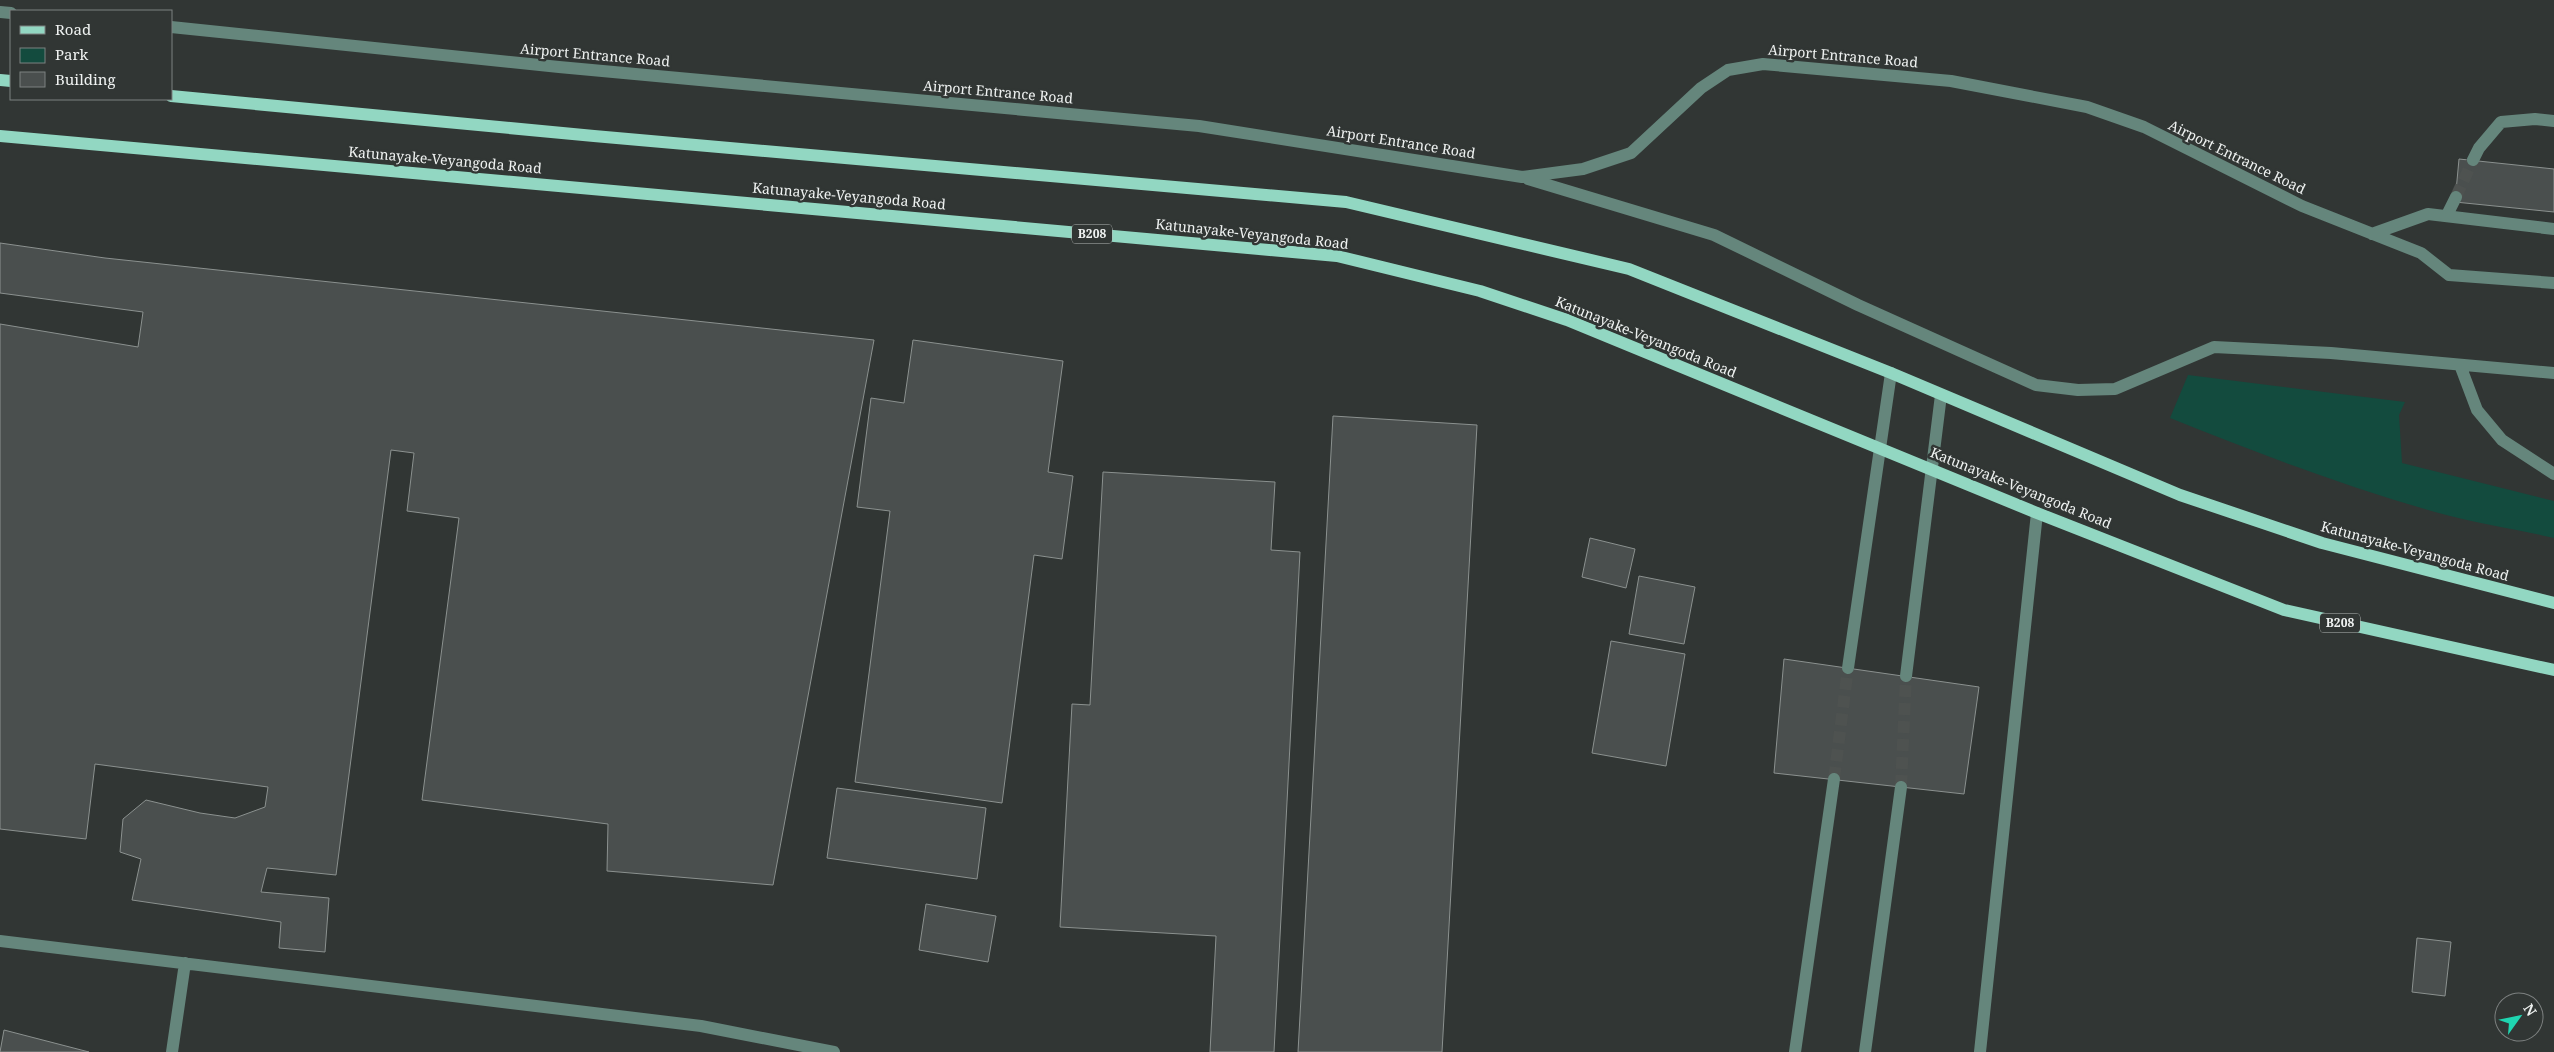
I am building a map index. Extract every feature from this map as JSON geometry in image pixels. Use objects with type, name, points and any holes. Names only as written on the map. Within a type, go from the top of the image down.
[{"type":"main road","name":"Katunayake-Veyangoda Road","points":[[172,96],[584,135],[1346,202],[1629,269],[1891,373],[2180,495],[2322,543],[2554,603]]},
{"type":"main road","name":"Katunayake-Veyangoda Road","points":[[0,136],[1337,256],[1480,291],[1567,320],[1932,468],[2037,513],[2284,610],[2554,670]]},
{"type":"lane","name":"Airport Entrance Road","points":[[172,27],[559,67],[1199,126],[1522,177],[1583,169],[1631,153],[1701,88],[1728,70],[1763,64],[1951,80],[2087,106],[2144,127],[2302,206],[2421,253],[2449,275],[2554,283]]},
{"type":"lane","points":[[2473,160],[2479,148],[2501,122],[2535,119],[2554,121]]},
{"type":"lane","points":[[1522,177],[1714,235],[1858,305],[2036,385],[2078,390],[2115,389],[2214,347],[2331,353],[2554,373]]},
{"type":"lane","points":[[2447,215],[2456,197]]},
{"type":"lane","points":[[2372,234],[2428,214],[2554,229]]},
{"type":"lane","points":[[2460,365],[2477,410],[2502,440],[2554,474]]},
{"type":"lane","points":[[1848,668],[1891,373]]},
{"type":"lane","points":[[1906,676],[1941,395]]},
{"type":"lane","points":[[1980,1052],[2037,513]]},
{"type":"lane","points":[[1795,1052],[1834,779]]},
{"type":"lane","points":[[1865,1052],[1900,787]]},
{"type":"lane","points":[[0,940],[701,1026],[834,1052]]},
{"type":"lane","points":[[172,1052],[185,963]]},
{"type":"green space","points":[[2188,375],[2405,402],[2399,415],[2402,463],[2554,501],[2554,538],[2435,512],[2401,502],[2235,444],[2170,418]]},
{"type":"building","points":[[2459,159],[2554,169],[2554,212],[2455,202]]},
{"type":"building","points":[[0,243],[105,258],[874,340],[773,885],[607,871],[608,824],[422,800],[459,518],[407,511],[414,453],[391,450],[336,875],[267,868],[261,892],[329,898],[325,952],[279,948],[281,922],[132,900],[141,859],[120,852],[123,819],[146,800],[200,813],[235,818],[265,807],[268,787],[95,764],[86,839],[0,829],[0,324],[138,347],[143,312],[0,293]]},
{"type":"building","points":[[913,340],[1063,361],[1048,472],[1073,476],[1062,559],[1034,555],[1002,803],[855,782],[890,511],[857,507],[871,398],[904,403]]},
{"type":"building","points":[[1333,416],[1477,425],[1442,1052],[1298,1052]]},
{"type":"building","points":[[1103,472],[1275,482],[1271,550],[1300,552],[1274,1052],[1210,1052],[1216,936],[1060,927],[1072,704],[1090,705]]},
{"type":"building","points":[[1590,538],[1635,549],[1626,588],[1582,577]]},
{"type":"building","points":[[1639,576],[1695,587],[1684,644],[1629,634]]},
{"type":"building","points":[[1611,641],[1685,654],[1666,766],[1592,753]]},
{"type":"building","points":[[1784,659],[1979,687],[1964,794],[1774,773]]},
{"type":"building","points":[[837,788],[986,808],[977,879],[827,858]]},
{"type":"building","points":[[926,904],[996,916],[988,962],[919,950]]},
{"type":"building","points":[[2417,938],[2451,942],[2445,996],[2412,992]]},
{"type":"building","points":[[4,1030],[89,1052],[0,1052]]},
{"type":"tunnel","points":[[2456,197],[2473,160]]},
{"type":"tunnel","points":[[1834,779],[1848,668]]},
{"type":"tunnel","points":[[1901,787],[1906,676]]}]
